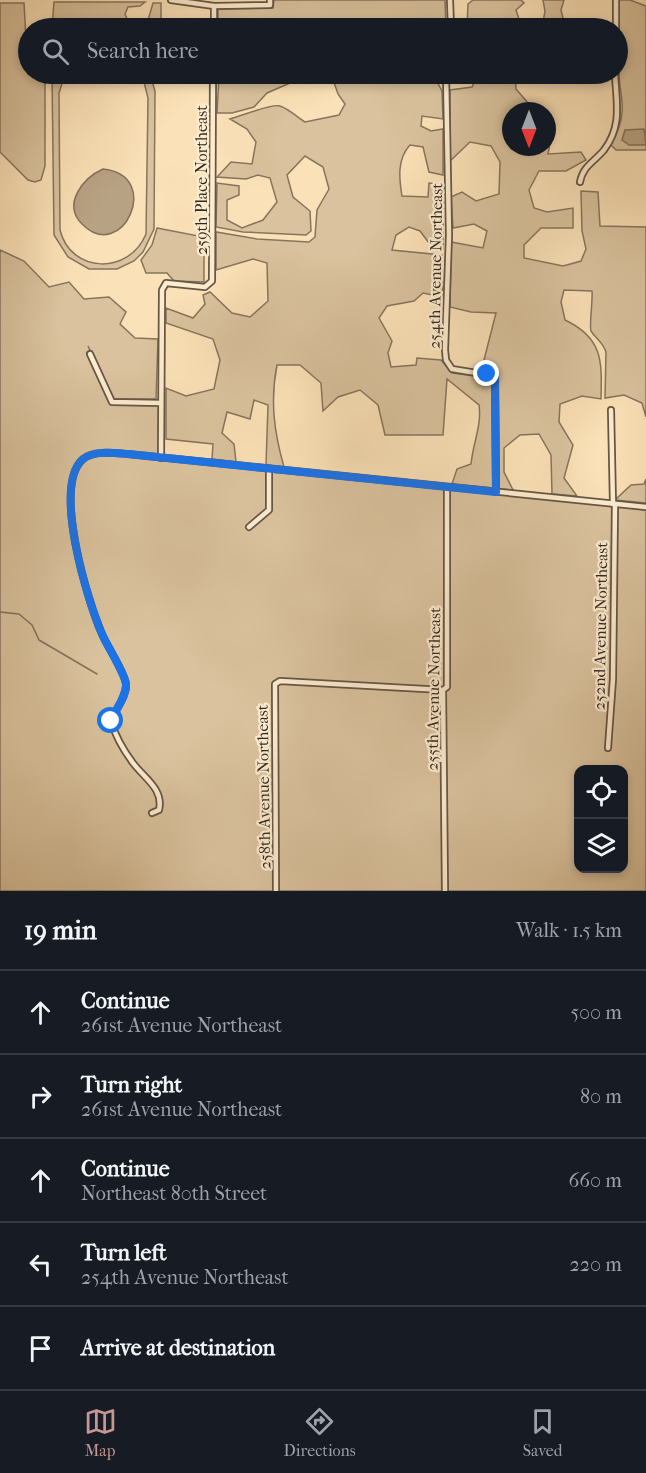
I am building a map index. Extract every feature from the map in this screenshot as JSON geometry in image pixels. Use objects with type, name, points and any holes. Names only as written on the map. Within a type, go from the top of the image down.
[{"type":"street","points":[[171,0],[214,6],[270,5],[270,0]]},
{"type":"street","points":[[450,0],[451,18]]},
{"type":"street","points":[[616,0],[616,18]]},
{"type":"street","points":[[214,6],[214,18]]},
{"type":"street","name":"259th Place Northeast","points":[[161,403],[162,290],[166,283],[209,285],[212,282],[213,84]]},
{"type":"street","name":"254th Avenue Northeast","points":[[446,84],[448,235],[446,360],[452,369],[495,376],[496,492]]},
{"type":"street","points":[[580,182],[584,168],[606,148],[616,125],[619,108],[616,84]]},
{"type":"street","points":[[90,354],[112,402],[161,403],[161,458]]},
{"type":"street","name":"252nd Avenue Northeast","points":[[608,748],[613,680],[614,504],[611,410]]},
{"type":"street","points":[[152,813],[159,810],[161,802],[156,789],[133,764],[111,721],[124,694],[126,683],[102,635],[86,594],[77,560],[71,499],[72,480],[77,466],[85,458],[98,454],[128,454],[646,507]]},
{"type":"street","points":[[249,527],[269,510],[269,469]]},
{"type":"street","name":"255th Avenue Northeast","points":[[445,891],[443,690],[447,687],[447,487]]},
{"type":"street","name":"258th Avenue Northeast","points":[[276,891],[275,684],[280,681],[443,690]]},
{"type":"shaded area","points":[[274,0],[445,0],[446,18],[218,18],[218,9],[273,8]]},
{"type":"shaded area","points":[[473,0],[521,0],[524,3],[516,10],[519,18],[467,18],[468,4]]},
{"type":"shaded area","points":[[543,0],[564,0],[561,10],[563,18],[544,18]]},
{"type":"shaded area","points":[[618,0],[630,0],[646,6],[646,150],[616,150],[611,145],[620,124],[622,112],[620,84],[628,84],[628,18],[618,18]]},
{"type":"shaded area","points":[[54,2],[145,2],[140,6],[128,7],[125,14],[127,18],[53,18]]},
{"type":"shaded area","points":[[0,3],[24,3],[25,18],[18,18],[18,84],[45,84],[45,166],[41,180],[35,182],[28,180],[0,152]]},
{"type":"shaded area","points":[[153,3],[161,3],[161,18],[149,18]]},
{"type":"shaded area","points":[[52,84],[62,84],[59,93],[60,230],[66,244],[76,255],[101,264],[127,257],[138,247],[146,234],[148,98],[144,84],[153,84],[155,91],[154,229],[143,252],[134,261],[117,269],[89,269],[68,257],[54,235]]},
{"type":"shaded area","points":[[219,84],[288,84],[267,93],[254,107],[232,113],[217,113]]},
{"type":"shaded area","points":[[334,84],[438,84],[442,91],[443,119],[422,116],[421,126],[431,131],[443,129],[443,175],[429,172],[423,147],[410,145],[403,156],[400,176],[402,196],[428,197],[429,183],[443,185],[443,249],[432,247],[420,231],[409,227],[396,235],[392,250],[442,255],[443,297],[423,293],[414,301],[387,306],[379,318],[392,341],[388,353],[391,367],[416,365],[417,358],[441,360],[452,373],[492,378],[493,488],[452,484],[457,469],[471,464],[480,412],[479,405],[447,379],[443,435],[385,435],[378,405],[360,390],[338,397],[323,411],[321,383],[300,365],[277,365],[274,416],[284,467],[266,465],[268,405],[254,400],[250,419],[227,412],[222,433],[234,444],[236,462],[212,459],[213,444],[166,439],[166,388],[186,396],[214,389],[220,360],[213,339],[166,323],[166,308],[193,318],[205,304],[203,295],[210,292],[232,313],[250,317],[268,301],[267,263],[253,259],[216,270],[216,232],[257,239],[309,242],[315,237],[317,210],[329,189],[323,167],[305,156],[287,175],[293,197],[310,211],[311,231],[306,235],[243,232],[216,227],[217,183],[239,186],[239,195],[227,200],[227,220],[242,228],[263,220],[277,202],[270,178],[258,175],[246,179],[217,177],[231,162],[252,164],[256,142],[247,129],[230,119],[276,106],[287,109],[305,122],[339,115],[345,104]]},
{"type":"shaded area","points":[[473,84],[516,84],[516,89],[527,102],[502,102],[502,156],[556,156],[556,154],[581,152],[586,160],[566,171],[539,171],[529,190],[534,208],[547,212],[573,208],[573,228],[541,228],[524,245],[524,258],[563,266],[581,261],[586,249],[582,231],[581,191],[598,192],[600,226],[646,227],[646,417],[642,403],[624,395],[605,398],[606,352],[591,331],[592,291],[564,290],[561,302],[565,320],[587,335],[593,343],[598,352],[601,373],[601,399],[582,396],[560,404],[559,422],[573,445],[564,478],[577,496],[552,494],[551,455],[539,434],[520,435],[504,448],[504,472],[513,490],[499,489],[498,374],[489,371],[484,360],[496,313],[471,312],[450,307],[451,242],[483,248],[487,231],[474,224],[453,228],[451,197],[462,192],[476,201],[499,194],[500,162],[491,146],[470,142],[450,161],[450,90],[472,87]]},
{"type":"shaded area","points":[[644,129],[646,145],[629,145],[622,140],[625,130]]},
{"type":"shaded area","points":[[103,169],[121,175],[131,186],[134,200],[130,214],[122,226],[111,234],[97,234],[82,224],[74,208],[82,185]]},
{"type":"shaded area","points":[[157,228],[204,237],[204,282],[174,281],[167,273],[146,273],[141,260],[152,245]]},
{"type":"shaded area","points":[[0,250],[24,261],[49,287],[69,282],[84,299],[109,297],[126,312],[120,324],[135,338],[158,339],[156,399],[114,399],[88,346],[112,402],[161,403],[161,458],[646,507],[646,891],[0,891]]},
{"type":"shaded area","points":[[646,479],[646,503],[615,500],[631,485],[644,484]]},
{"type":"waterway","points":[[0,612],[19,614],[32,625],[39,640],[97,674]]},
{"type":"route","points":[[111,721],[124,694],[126,683],[102,635],[86,594],[77,560],[71,499],[72,480],[77,466],[85,458],[98,454],[128,454],[496,492],[495,376],[487,374]]}]
